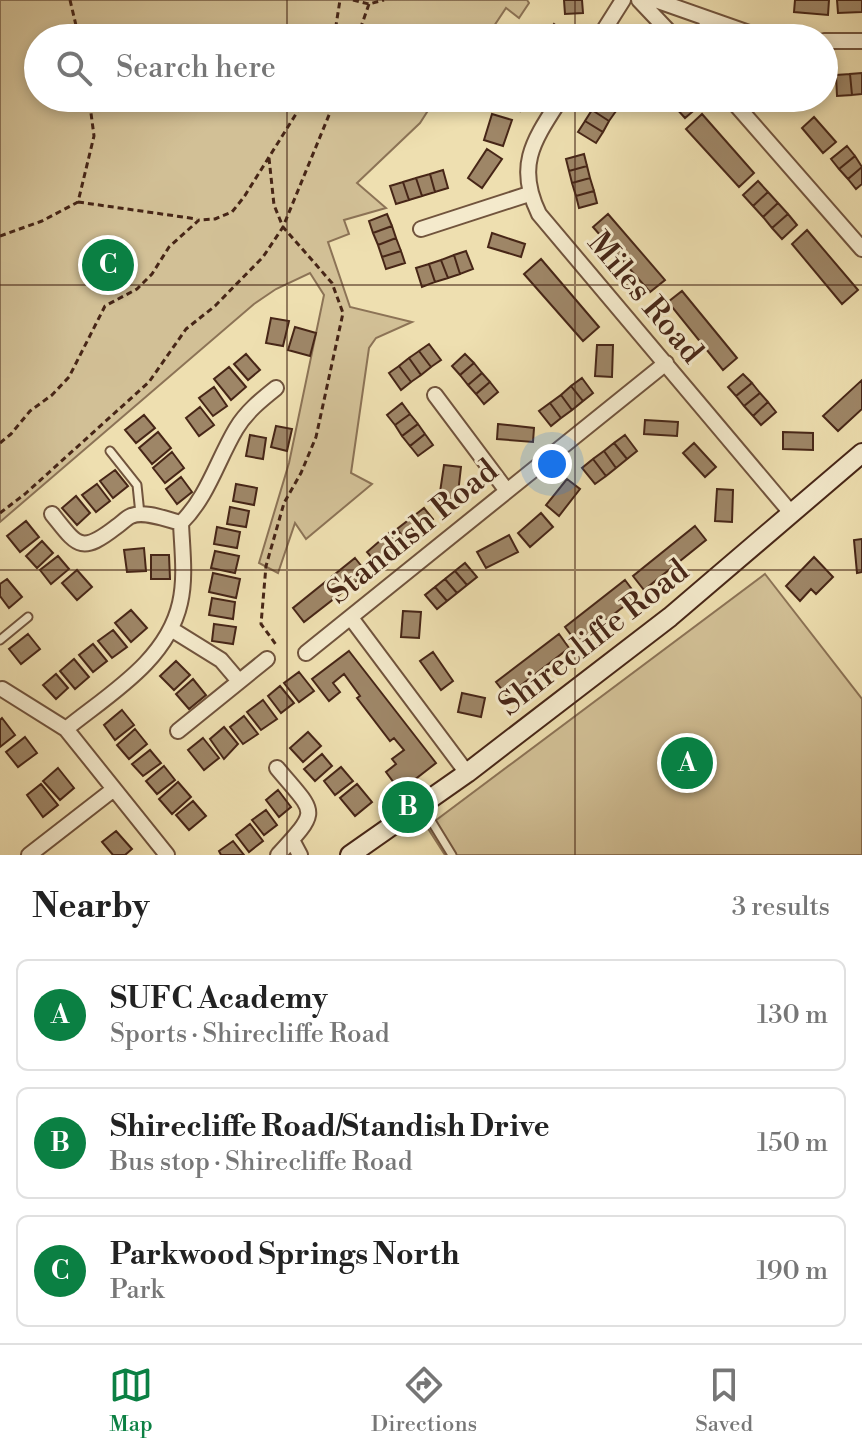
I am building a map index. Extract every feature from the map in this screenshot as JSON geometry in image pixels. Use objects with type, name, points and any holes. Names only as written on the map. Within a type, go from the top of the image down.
[{"type":"street","points":[[608,24],[623,0]]},
{"type":"street","points":[[639,0],[662,24]]},
{"type":"street","points":[[655,0],[722,24]]},
{"type":"street","points":[[708,24],[710,20]]},
{"type":"street","points":[[838,41],[862,41]]},
{"type":"street","points":[[421,229],[529,194],[528,157],[552,112]]},
{"type":"street","points":[[742,112],[862,249]]},
{"type":"street","name":"Miles Road","points":[[529,194],[539,214],[792,514]]},
{"type":"street","name":"Standish Road","points":[[306,653],[666,363]]},
{"type":"street","points":[[66,729],[150,660],[163,645],[180,604],[183,582],[181,523],[204,495],[237,428],[250,410],[276,388]]},
{"type":"street","points":[[435,395],[507,491]]},
{"type":"street","name":"Shirecliffe Road","points":[[350,855],[467,773],[670,617],[862,453]]},
{"type":"street","points":[[52,514],[75,541],[85,544],[97,542],[132,515],[181,523]]},
{"type":"street","points":[[351,618],[467,773]]},
{"type":"street","points":[[171,629],[221,660],[238,680]]},
{"type":"street","points":[[178,731],[267,659]]},
{"type":"street","points":[[1,689],[66,729],[167,855]]},
{"type":"street","points":[[277,768],[309,806],[310,814],[307,822],[278,855]]},
{"type":"street","points":[[29,855],[114,789]]},
{"type":"street","points":[[292,840],[300,855]]},
{"type":"lane","points":[[110,451],[137,485],[140,514]]},
{"type":"lane","points":[[0,640],[28,617]]},
{"type":"lane","points":[[421,804],[452,855]]},
{"type":"path","points":[[70,0],[76,24]]},
{"type":"path","points":[[336,24],[340,0]]},
{"type":"path","points":[[353,0],[369,4],[384,0]]},
{"type":"path","points":[[362,24],[369,4]]},
{"type":"path","points":[[78,202],[94,136],[91,112]]},
{"type":"path","points":[[0,236],[42,221],[78,202],[199,220],[215,219],[232,212],[297,112]]},
{"type":"path","points":[[0,513],[149,382],[186,329],[215,306],[263,257],[283,227],[330,112]]},
{"type":"path","points":[[269,158],[274,205],[283,227],[332,283],[343,313],[316,437],[284,503],[266,566],[261,624],[285,656],[299,658],[306,653]]},
{"type":"path","points":[[0,443],[69,377],[105,306],[137,289],[152,274],[169,247],[199,220]]},
{"type":"shaded area","points":[[0,0],[527,0],[529,3],[519,18],[506,8],[495,24],[24,24],[24,112],[427,112],[420,123],[357,183],[386,208],[344,220],[349,234],[328,242],[350,307],[412,322],[376,338],[369,348],[351,473],[372,484],[306,539],[295,523],[278,573],[259,563],[289,463],[324,295],[310,273],[276,289],[254,304],[0,522]]},
{"type":"shaded area","points":[[765,574],[862,699],[862,855],[445,855],[427,827]]},
{"type":"building","points":[[564,0],[582,0],[583,13],[565,14]]},
{"type":"building","points":[[795,0],[829,0],[828,15],[794,12]]},
{"type":"building","points":[[837,0],[862,0],[862,12],[838,13]]},
{"type":"building","points":[[862,73],[862,94],[852,95],[850,74]]},
{"type":"building","points":[[850,74],[852,95],[838,96],[838,75]]},
{"type":"building","points":[[591,112],[595,112],[609,121],[603,132],[585,121]]},
{"type":"building","points":[[595,112],[615,112],[609,121]]},
{"type":"building","points":[[492,114],[512,120],[503,146],[484,140]]},
{"type":"building","points":[[702,114],[754,173],[739,187],[686,129]]},
{"type":"building","points":[[814,117],[836,142],[823,153],[802,128]]},
{"type":"building","points":[[585,121],[603,132],[596,143],[578,132]]},
{"type":"building","points":[[847,146],[855,156],[839,169],[831,159]]},
{"type":"building","points":[[487,149],[502,159],[482,188],[468,178]]},
{"type":"building","points":[[584,154],[587,166],[569,171],[566,159]]},
{"type":"building","points":[[855,156],[862,167],[848,179],[839,169]]},
{"type":"building","points":[[587,166],[590,178],[572,183],[569,171]]},
{"type":"building","points":[[862,167],[862,184],[856,189],[848,179]]},
{"type":"building","points":[[443,170],[448,188],[435,192],[430,174]]},
{"type":"building","points":[[430,174],[435,192],[422,196],[416,178]]},
{"type":"building","points":[[416,178],[422,196],[409,200],[403,182]]},
{"type":"building","points":[[590,178],[594,191],[576,196],[572,183]]},
{"type":"building","points":[[758,181],[768,192],[753,206],[743,195]]},
{"type":"building","points":[[403,182],[409,200],[396,204],[390,186]]},
{"type":"building","points":[[594,191],[597,203],[579,208],[576,196]]},
{"type":"building","points":[[768,192],[778,203],[763,217],[753,206]]},
{"type":"building","points":[[778,203],[788,214],[772,228],[763,217]]},
{"type":"building","points":[[387,214],[392,226],[373,233],[369,221]]},
{"type":"building","points":[[608,214],[665,280],[650,292],[593,227]]},
{"type":"building","points":[[788,214],[797,225],[782,239],[772,228]]},
{"type":"building","points":[[392,226],[396,238],[378,245],[373,233]]},
{"type":"building","points":[[807,230],[858,290],[842,304],[792,244]]},
{"type":"building","points":[[492,233],[525,244],[521,257],[488,247]]},
{"type":"building","points":[[396,238],[401,251],[382,257],[378,245]]},
{"type":"building","points":[[401,251],[405,263],[386,269],[382,257]]},
{"type":"building","points":[[466,251],[473,269],[460,274],[454,255]]},
{"type":"building","points":[[454,255],[460,274],[448,278],[441,260]]},
{"type":"building","points":[[541,259],[599,327],[583,341],[524,274]]},
{"type":"building","points":[[441,260],[448,278],[435,282],[429,264]]},
{"type":"building","points":[[429,264],[435,282],[422,287],[416,268]]},
{"type":"building","points":[[682,291],[737,358],[723,370],[668,302]]},
{"type":"building","points":[[271,318],[289,321],[283,346],[266,343]]},
{"type":"building","points":[[295,327],[316,333],[310,356],[288,350]]},
{"type":"building","points":[[429,344],[441,360],[431,367],[419,351]]},
{"type":"building","points":[[597,345],[613,345],[612,377],[595,376]]},
{"type":"building","points":[[419,351],[431,367],[421,375],[409,358]]},
{"type":"building","points":[[246,354],[260,370],[248,380],[234,364]]},
{"type":"building","points":[[465,354],[474,363],[460,375],[452,366]]},
{"type":"building","points":[[409,358],[421,375],[411,382],[399,366]]},
{"type":"building","points":[[474,363],[482,373],[468,385],[460,375]]},
{"type":"building","points":[[399,366],[411,382],[401,390],[389,373]]},
{"type":"building","points":[[229,367],[246,387],[231,400],[214,379]]},
{"type":"building","points":[[482,373],[490,382],[476,394],[468,385]]},
{"type":"building","points":[[743,374],[752,383],[736,396],[728,387]]},
{"type":"building","points":[[582,378],[593,393],[583,401],[571,386]]},
{"type":"building","points":[[862,380],[862,409],[838,431],[823,416]]},
{"type":"building","points":[[490,382],[498,392],[484,404],[476,394]]},
{"type":"building","points":[[752,383],[760,393],[744,406],[736,396]]},
{"type":"building","points":[[571,386],[583,401],[572,410],[561,395]]},
{"type":"building","points":[[214,387],[227,406],[213,416],[199,398]]},
{"type":"building","points":[[760,393],[768,402],[753,416],[744,406]]},
{"type":"building","points":[[561,395],[572,410],[561,418],[550,403]]},
{"type":"building","points":[[768,402],[776,412],[761,425],[753,416]]},
{"type":"building","points":[[402,403],[410,414],[395,425],[387,415]]},
{"type":"building","points":[[550,403],[561,418],[551,426],[539,411]]},
{"type":"building","points":[[200,407],[214,425],[199,436],[186,418]]},
{"type":"building","points":[[410,414],[418,424],[402,436],[395,425]]},
{"type":"building","points":[[144,415],[155,428],[136,443],[125,430]]},
{"type":"building","points":[[645,420],[678,422],[677,436],[644,434]]},
{"type":"building","points":[[418,424],[425,434],[410,446],[402,436]]},
{"type":"building","points":[[498,424],[534,428],[533,442],[497,439]]},
{"type":"building","points":[[276,426],[292,429],[287,451],[271,447]]},
{"type":"building","points":[[158,432],[171,448],[152,464],[139,448]]},
{"type":"building","points":[[783,432],[813,433],[813,450],[783,449]]},
{"type":"building","points":[[425,434],[433,445],[418,456],[410,446]]},
{"type":"building","points":[[250,435],[266,438],[263,459],[246,456]]},
{"type":"building","points":[[625,435],[637,451],[627,459],[614,443]]},
{"type":"building","points":[[614,443],[627,459],[616,468],[604,451]]},
{"type":"building","points":[[694,443],[716,467],[705,477],[683,453]]},
{"type":"building","points":[[604,451],[616,468],[606,476],[593,459]]},
{"type":"building","points":[[172,452],[184,468],[165,483],[153,468]]},
{"type":"building","points":[[593,459],[606,476],[595,484],[582,468]]},
{"type":"building","points":[[444,465],[461,467],[457,502],[439,499]]},
{"type":"building","points":[[115,470],[128,486],[113,498],[100,481]]},
{"type":"building","points":[[181,477],[192,492],[177,504],[166,489]]},
{"type":"building","points":[[567,479],[580,489],[559,516],[546,505]]},
{"type":"building","points":[[97,484],[110,501],[96,512],[82,495]]},
{"type":"building","points":[[236,484],[257,488],[254,505],[233,501]]},
{"type":"building","points":[[717,489],[733,490],[732,522],[715,521]]},
{"type":"building","points":[[76,496],[90,513],[77,525],[62,508]]},
{"type":"building","points":[[230,507],[249,511],[246,527],[227,524]]},
{"type":"building","points":[[424,508],[433,519],[406,541],[397,529]]},
{"type":"building","points":[[541,513],[553,527],[530,547],[518,533]]},
{"type":"building","points":[[26,521],[39,537],[20,552],[7,536]]},
{"type":"building","points":[[695,526],[706,540],[644,590],[633,576]]},
{"type":"building","points":[[217,527],[240,532],[237,548],[214,544]]},
{"type":"building","points":[[389,533],[400,547],[378,565],[367,552]]},
{"type":"building","points":[[509,535],[518,552],[486,568],[477,552]]},
{"type":"building","points":[[862,539],[862,572],[857,573],[854,540]]},
{"type":"building","points":[[42,541],[53,553],[37,568],[26,556]]},
{"type":"building","points":[[144,548],[146,571],[127,572],[124,550]]},
{"type":"building","points":[[215,551],[239,556],[235,573],[211,568]]},
{"type":"building","points":[[151,555],[169,555],[170,579],[151,579]]},
{"type":"building","points":[[58,556],[69,569],[51,584],[40,570]]},
{"type":"building","points":[[814,557],[833,577],[816,594],[811,589],[800,601],[786,586]]},
{"type":"building","points":[[355,558],[367,573],[304,622],[293,608]]},
{"type":"building","points":[[465,563],[477,577],[467,585],[455,571]]},
{"type":"building","points":[[77,570],[92,587],[77,600],[62,583]]},
{"type":"building","points":[[455,571],[467,585],[457,593],[445,579]]},
{"type":"building","points":[[213,573],[240,579],[236,598],[209,592]]},
{"type":"building","points":[[7,579],[22,597],[9,608],[0,596],[0,584]]},
{"type":"building","points":[[445,579],[457,593],[447,601],[435,587]]},
{"type":"building","points":[[625,580],[637,596],[577,643],[565,627]]},
{"type":"building","points":[[435,587],[447,601],[437,609],[425,595]]},
{"type":"building","points":[[212,598],[235,602],[233,619],[209,615]]},
{"type":"building","points":[[131,610],[147,628],[131,642],[115,623]]},
{"type":"building","points":[[403,611],[421,612],[419,638],[401,637]]},
{"type":"building","points":[[214,624],[236,627],[233,644],[212,641]]},
{"type":"building","points":[[113,630],[127,647],[112,658],[98,641]]},
{"type":"building","points":[[28,634],[40,649],[21,664],[9,649]]},
{"type":"building","points":[[559,634],[569,648],[507,696],[496,682]]},
{"type":"building","points":[[93,644],[107,661],[93,672],[79,655]]},
{"type":"building","points":[[349,651],[436,763],[400,791],[386,772],[396,764],[392,759],[404,750],[394,738],[390,741],[357,698],[360,696],[344,674],[333,683],[340,692],[329,701],[312,679]]},
{"type":"building","points":[[433,652],[453,681],[441,690],[420,661]]},
{"type":"building","points":[[74,659],[89,677],[75,689],[60,671]]},
{"type":"building","points":[[176,661],[190,675],[174,690],[160,676]]},
{"type":"building","points":[[299,672],[314,691],[299,702],[284,683]]},
{"type":"building","points":[[56,674],[68,688],[56,699],[43,685]]},
{"type":"building","points":[[193,679],[206,695],[189,709],[176,694]]},
{"type":"building","points":[[280,686],[294,703],[281,713],[268,696]]},
{"type":"building","points":[[462,693],[485,698],[481,717],[458,712]]},
{"type":"building","points":[[263,700],[277,719],[261,730],[247,712]]},
{"type":"building","points":[[122,710],[134,725],[115,740],[104,725]]},
{"type":"building","points":[[244,716],[258,734],[243,744],[230,727]]},
{"type":"building","points":[[2,718],[15,735],[0,747],[0,720]]},
{"type":"building","points":[[224,727],[238,744],[224,759],[210,739]]},
{"type":"building","points":[[135,729],[147,744],[129,759],[117,745]]},
{"type":"building","points":[[308,732],[321,746],[303,762],[290,748]]},
{"type":"building","points":[[25,737],[37,753],[18,767],[6,752]]},
{"type":"building","points":[[203,738],[219,758],[204,770],[188,750]]},
{"type":"building","points":[[150,750],[161,763],[143,776],[132,764]]},
{"type":"building","points":[[322,754],[332,766],[315,781],[304,769]]},
{"type":"building","points":[[164,766],[175,780],[157,794],[146,781]]},
{"type":"building","points":[[341,767],[353,781],[335,795],[324,781]]},
{"type":"building","points":[[58,768],[74,788],[60,800],[43,781]]},
{"type":"building","points":[[178,782],[191,797],[172,814],[159,799]]},
{"type":"building","points":[[41,784],[58,805],[43,817],[27,795]]},
{"type":"building","points":[[357,784],[372,802],[355,816],[340,798]]},
{"type":"building","points":[[278,790],[291,807],[279,817],[266,800]]},
{"type":"building","points":[[193,801],[206,816],[189,830],[176,815]]},
{"type":"building","points":[[266,810],[277,825],[264,835],[252,820]]},
{"type":"building","points":[[250,824],[263,841],[249,852],[236,835]]},
{"type":"building","points":[[116,831],[132,849],[125,855],[113,855],[102,842]]},
{"type":"building","points":[[233,841],[244,855],[221,855],[219,851]]},
{"type":"place","name":"Parkwood Springs North","points":[[108,265]]},
{"type":"place","name":"SUFC Academy","points":[[687,763]]},
{"type":"place","name":"Shirecliffe Road/Standish Drive","points":[[408,807]]}]
